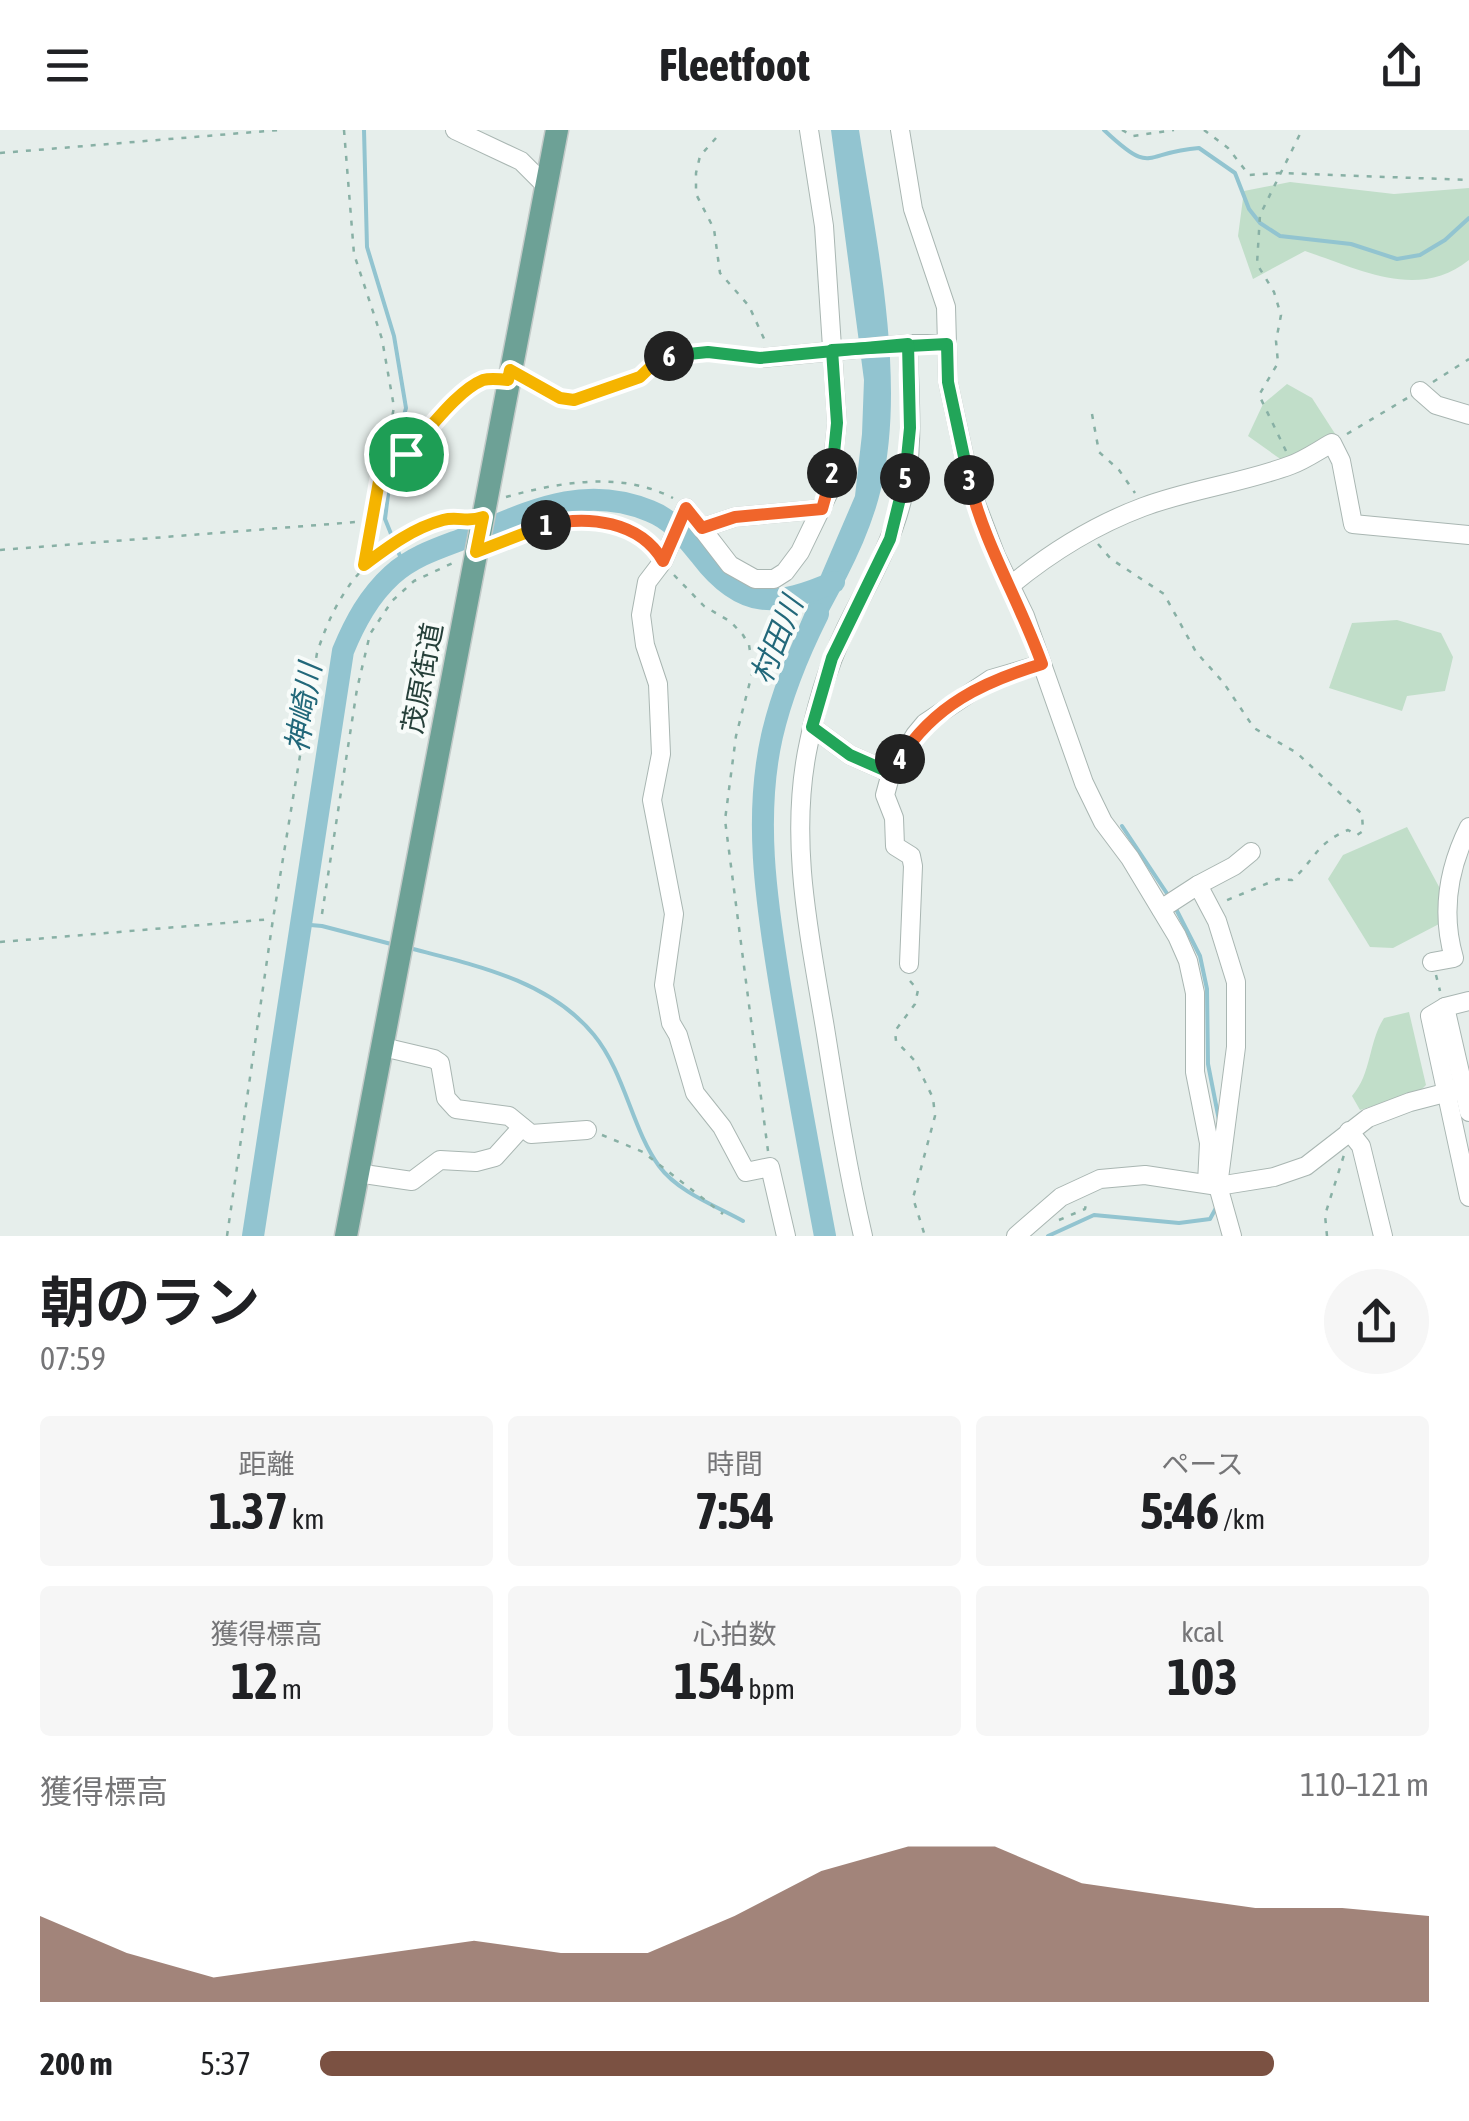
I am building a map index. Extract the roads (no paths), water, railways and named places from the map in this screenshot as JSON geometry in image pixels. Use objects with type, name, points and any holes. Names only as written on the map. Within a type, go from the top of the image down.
[{"type":"main road","name":"茂原街道","points":[[346,1236],[557,130]]},
{"type":"street","points":[[456,130],[521,161],[546,184]]},
{"type":"street","points":[[786,1236],[770,1168],[746,1172],[722,1128],[695,1092],[671,1023],[664,985],[674,914],[661,833],[652,806],[661,754],[658,684],[645,646],[641,616],[647,582],[663,561],[686,508],[730,565],[754,579],[774,579],[793,563],[830,490],[837,423],[824,226],[810,130]]},
{"type":"street","points":[[900,130],[913,209],[946,307],[948,382],[972,493],[1042,664],[1084,783],[1103,822],[1162,909],[1188,961],[1195,992],[1194,1046],[1213,1184],[1232,1236]]},
{"type":"street","points":[[863,1236],[847,1163],[801,873],[802,774],[832,658],[883,556],[904,493],[910,428],[908,344]]},
{"type":"street","points":[[768,357],[947,344]]},
{"type":"street","points":[[1420,391],[1436,405],[1469,415]]},
{"type":"street","points":[[1011,585],[1038,562],[1075,543],[1088,531],[1144,506],[1293,464],[1332,443],[1342,462],[1353,524],[1469,535]]},
{"type":"street","points":[[702,528],[735,517],[822,509]]},
{"type":"street","points":[[909,964],[913,866],[911,856],[895,846],[894,818],[885,795],[891,773],[925,724],[991,679],[1042,664]]},
{"type":"street","points":[[812,727],[850,755],[891,773]]},
{"type":"street","points":[[1432,962],[1454,958],[1446,930],[1448,894],[1457,851],[1469,827]]},
{"type":"street","points":[[1162,909],[1252,852]]},
{"type":"street","points":[[1198,885],[1236,982],[1236,1047],[1213,1184]]},
{"type":"street","points":[[1469,1002],[1445,1007],[1430,1016],[1455,1091],[1469,1197]]},
{"type":"street","points":[[384,1048],[440,1063],[446,1098],[456,1109],[510,1116],[531,1134],[586,1130]]},
{"type":"street","points":[[1016,1236],[1061,1197],[1100,1179],[1145,1175],[1213,1184],[1274,1177],[1306,1166],[1368,1118],[1455,1091]]},
{"type":"street","points":[[1455,1091],[1469,1112]]},
{"type":"street","points":[[358,1173],[412,1182],[440,1160],[476,1162],[495,1157],[522,1127]]},
{"type":"street","points":[[1349,1130],[1361,1146],[1382,1236]]},
{"type":"water","points":[[831,130],[859,130],[886,310],[891,402],[888,447],[875,509],[851,568],[812,643],[797,631],[855,496],[864,380]]},
{"type":"waterway","points":[[364,130],[367,247],[394,336],[406,408],[393,455],[385,519],[404,566]]},
{"type":"waterway","points":[[1104,130],[1141,157],[1199,148],[1235,173],[1249,209],[1260,223],[1280,236],[1351,244],[1397,259],[1420,255],[1445,240],[1469,218]]},
{"type":"waterway","name":"神崎川","points":[[253,1236],[343,651],[376,592],[400,569],[433,550],[552,505],[599,500],[624,503],[666,519],[716,574],[746,595],[778,599],[834,582]]},
{"type":"waterway","name":"村田川","points":[[818,614],[776,720],[767,766],[763,827],[774,949],[825,1236]]},
{"type":"waterway","points":[[1122,826],[1168,895]]},
{"type":"waterway","points":[[1175,907],[1200,956],[1207,989],[1208,1064],[1219,1120]]},
{"type":"waterway","points":[[299,924],[395,945]]},
{"type":"waterway","points":[[409,948],[509,977],[576,1016],[605,1050],[659,1166],[687,1191],[743,1221]]},
{"type":"waterway","points":[[1048,1236],[1094,1215],[1179,1223],[1210,1219],[1216,1208]]}]
